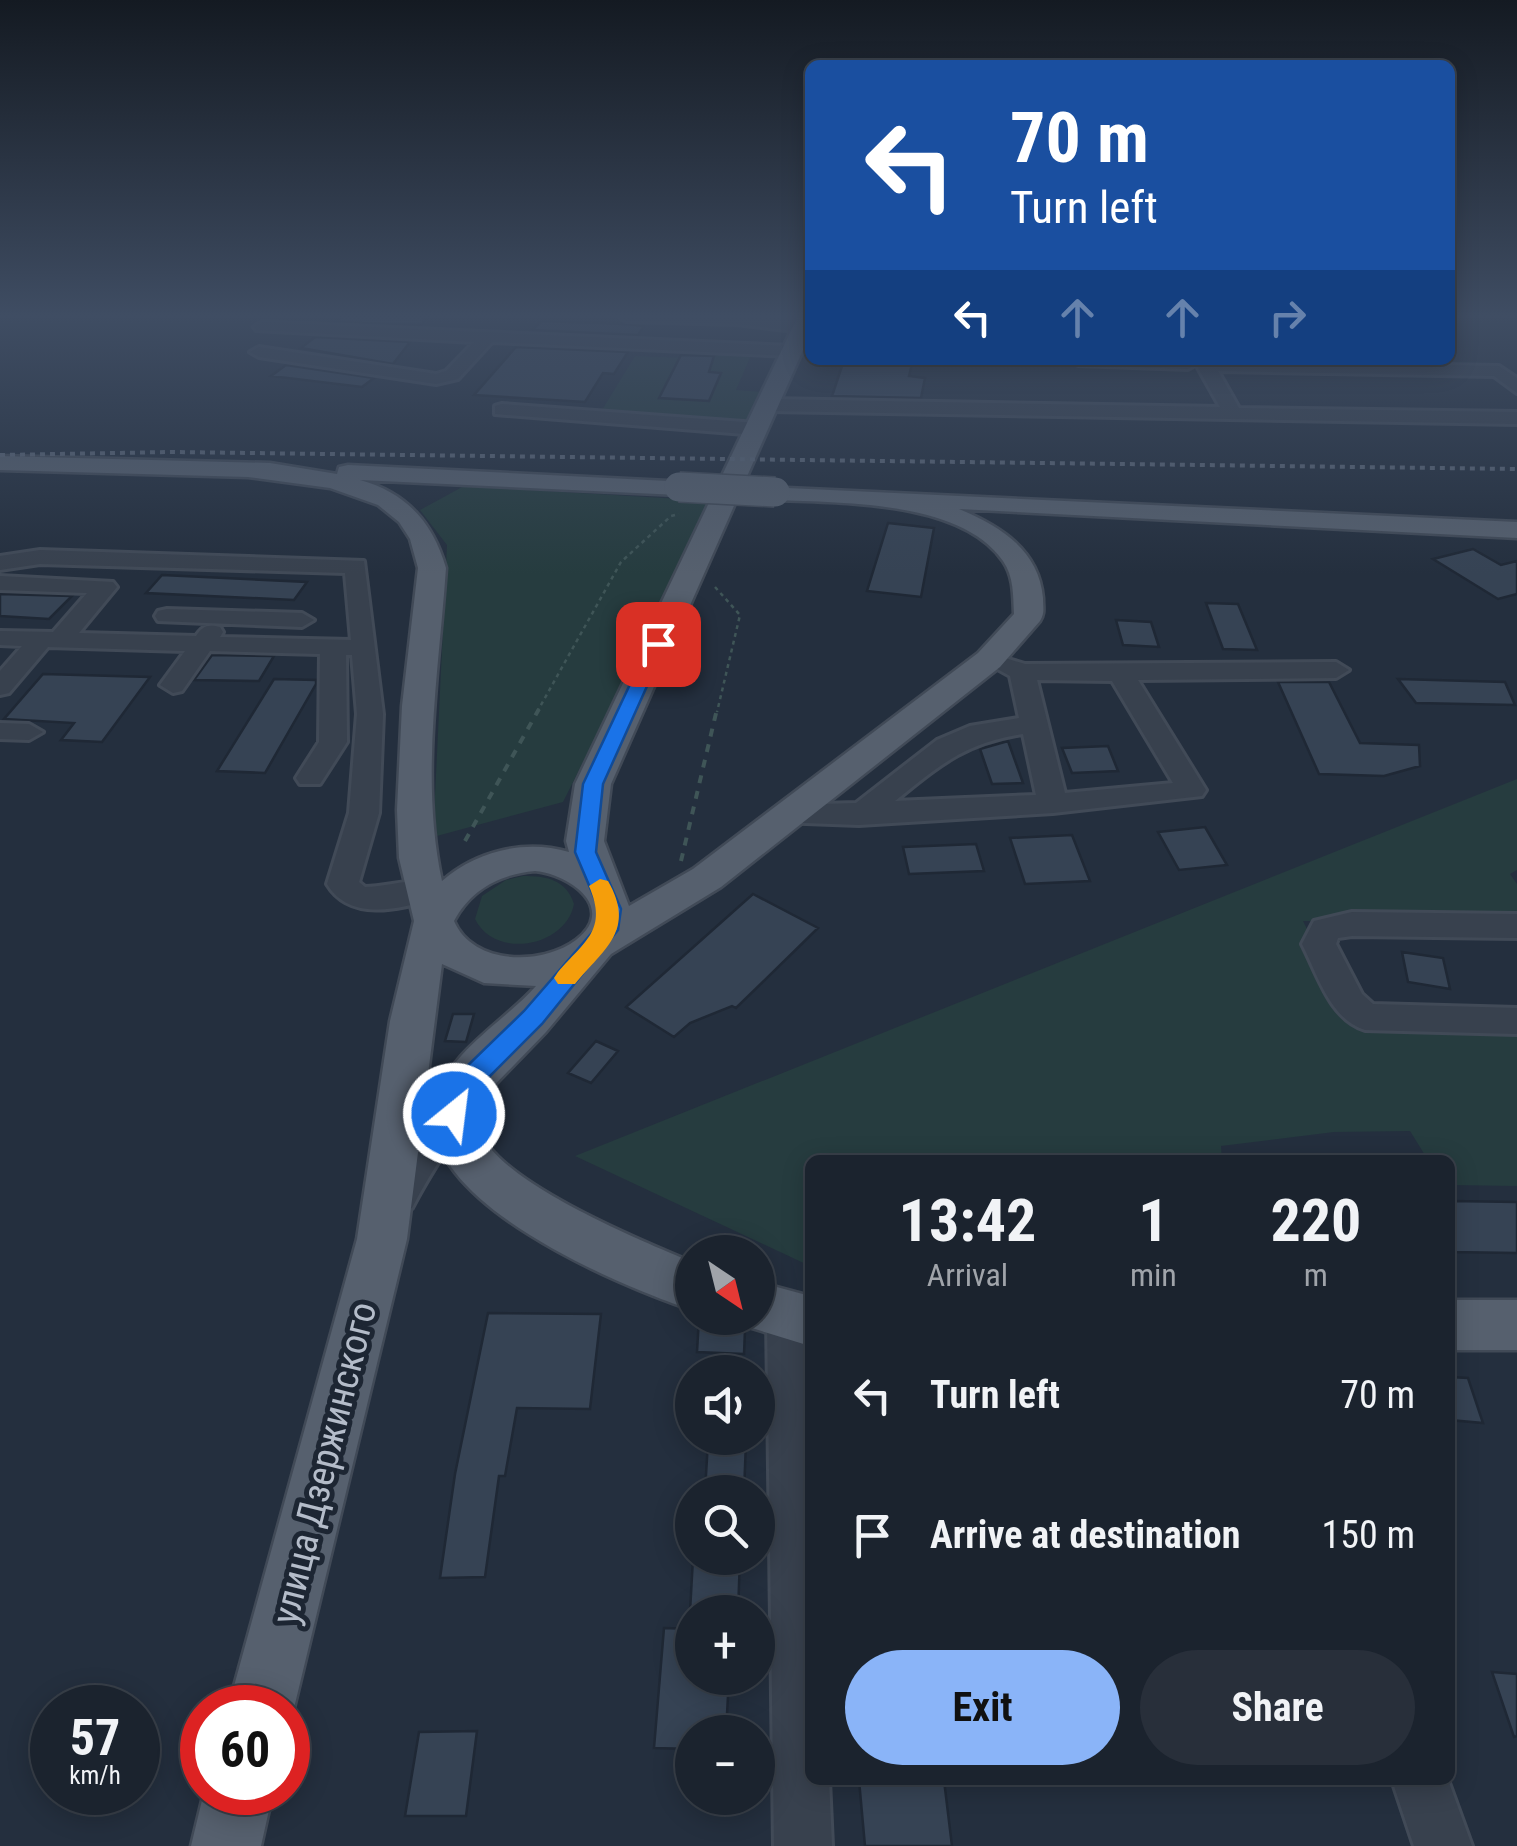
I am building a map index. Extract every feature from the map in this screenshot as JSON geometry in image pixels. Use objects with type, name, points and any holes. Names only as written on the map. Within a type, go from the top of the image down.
[{"type":"main road","points":[[429,906],[504,864],[564,819],[593,784],[770,402]]},
{"type":"main road","points":[[0,463],[244,469],[683,499],[775,492],[1517,530]]},
{"type":"main road","points":[[244,469],[309,476],[369,491],[405,512],[420,526],[429,544],[432,568],[414,817],[429,906],[450,949],[481,970],[531,972],[594,946],[671,901],[989,660],[1030,615],[1030,584],[1021,562],[987,532],[946,513],[862,496]]},
{"type":"main road","points":[[593,784],[584,840],[610,909],[607,930],[533,1018],[463,1090],[453,1126],[466,1153],[485,1176],[550,1221],[675,1278]]},
{"type":"main road","points":[[504,864],[533,858],[563,862],[596,880]]},
{"type":"main road","name":"улица Дзержинского","points":[[267,1685],[386,1218],[429,906]]},
{"type":"main road","points":[[1455,1324],[1517,1325]]},
{"type":"main road","points":[[226,1846],[233,1815]]},
{"type":"street","points":[[1224,402],[1232,412]]},
{"type":"street","points":[[769,405],[1517,418]]},
{"type":"street","points":[[502,410],[757,429]]},
{"type":"street","points":[[0,563],[40,557],[356,566],[370,714],[364,813],[343,884],[357,898],[386,898],[429,906]]},
{"type":"street","points":[[0,583],[105,587],[0,687]]},
{"type":"street","points":[[166,616],[302,620]]},
{"type":"street","points":[[173,686],[221,617]]},
{"type":"street","points":[[0,622],[58,634],[202,644],[364,648]]},
{"type":"street","points":[[0,638],[58,634]]},
{"type":"street","points":[[310,778],[333,742],[333,648]]},
{"type":"street","points":[[989,660],[1022,672],[1336,670]]},
{"type":"street","points":[[1022,672],[1053,804]]},
{"type":"street","points":[[789,815],[1053,804],[1192,790],[1120,673]]},
{"type":"street","points":[[859,815],[948,746],[980,732],[1032,724]]},
{"type":"street","points":[[0,731],[30,732]]},
{"type":"street","points":[[1517,926],[1352,924],[1326,929],[1319,944],[1349,1003],[1365,1017],[1517,1021]]},
{"type":"street","points":[[386,1218],[422,1150],[463,1090]]},
{"type":"street","points":[[786,1315],[802,1846]]},
{"type":"street","points":[[1422,1785],[1443,1846]]},
{"type":"path","points":[[465,841],[621,562],[671,516],[683,499]]},
{"type":"path","points":[[671,901],[740,615],[715,588]]},
{"type":"green space","points":[[607,402],[760,402],[749,424],[599,415]]},
{"type":"green space","points":[[464,486],[714,501],[563,802],[433,837],[447,545],[420,510]]},
{"type":"green space","points":[[1517,779],[1517,870],[1510,874],[1517,884],[1517,921],[1303,921],[1348,1012],[1517,1015],[1517,1186],[1455,1185],[1455,1155],[1425,1155],[1410,1131],[1334,1132],[1221,1146],[1222,1155],[805,1155],[805,1264],[775,1250],[775,1235],[744,1235],[575,1156]]},
{"type":"green space","points":[[523,876],[547,878],[560,884],[574,904],[558,930],[529,943],[513,944],[485,932],[475,919],[482,896],[506,880]]},
{"type":"building","points":[[888,523],[934,528],[921,597],[867,591]]},
{"type":"building","points":[[1473,549],[1501,565],[1517,561],[1517,594],[1498,599],[1433,559]]},
{"type":"building","points":[[162,575],[307,582],[294,600],[146,593]]},
{"type":"building","points":[[0,594],[72,596],[49,619],[0,616]]},
{"type":"building","points":[[1206,603],[1238,604],[1257,650],[1223,649]]},
{"type":"building","points":[[1116,620],[1151,622],[1159,647],[1123,645]]},
{"type":"building","points":[[212,655],[274,656],[259,681],[194,680]]},
{"type":"building","points":[[43,674],[150,677],[102,742],[61,740],[74,723],[4,719]]},
{"type":"building","points":[[274,679],[316,680],[316,684],[265,773],[217,771]]},
{"type":"building","points":[[1398,679],[1505,682],[1515,705],[1416,703]]},
{"type":"building","points":[[1278,682],[1329,682],[1360,743],[1419,745],[1420,766],[1384,776],[1319,774]]},
{"type":"building","points":[[1008,741],[1023,783],[992,784],[980,749]]},
{"type":"building","points":[[1108,746],[1118,771],[1072,773],[1062,748]]},
{"type":"building","points":[[1205,827],[1227,865],[1179,870],[1158,832]]},
{"type":"building","points":[[1072,835],[1090,881],[1025,884],[1010,838]]},
{"type":"building","points":[[976,844],[984,871],[909,874],[903,847]]},
{"type":"building","points":[[753,894],[818,928],[736,1008],[732,1006],[690,1023],[674,1037],[626,1007]]},
{"type":"building","points":[[1402,952],[1443,958],[1450,989],[1408,982]]},
{"type":"building","points":[[453,1014],[474,1014],[466,1042],[445,1041]]},
{"type":"building","points":[[596,1041],[618,1051],[591,1083],[568,1073]]},
{"type":"building","points":[[1455,1201],[1517,1202],[1517,1253],[1455,1252]]},
{"type":"building","points":[[488,1313],[601,1314],[590,1409],[517,1408],[505,1476],[499,1476],[485,1577],[440,1578],[455,1474]]},
{"type":"building","points":[[698,1335],[745,1335],[744,1354],[697,1352]]},
{"type":"building","points":[[1455,1377],[1468,1378],[1483,1423],[1455,1420]]},
{"type":"building","points":[[707,1455],[745,1455],[745,1475],[706,1475]]},
{"type":"building","points":[[692,1575],[739,1575],[739,1595],[691,1595]]},
{"type":"building","points":[[664,1628],[675,1628],[675,1695],[728,1695],[727,1715],[675,1715],[675,1749],[654,1748]]},
{"type":"building","points":[[1492,1672],[1517,1674],[1517,1736],[1514,1737]]},
{"type":"building","points":[[477,1731],[466,1816],[405,1816],[419,1732]]},
{"type":"building","points":[[859,1785],[945,1785],[952,1846],[865,1846]]},
{"type":"railway","points":[[0,455],[171,452],[1517,469]]},
{"type":"slow traffic","points":[[566,978],[607,930],[610,909],[600,886]]},
{"type":"route","points":[[454,1114],[456,1103],[474,1075],[533,1018],[607,930],[610,909],[584,840],[588,806],[593,784],[658,644]]}]
